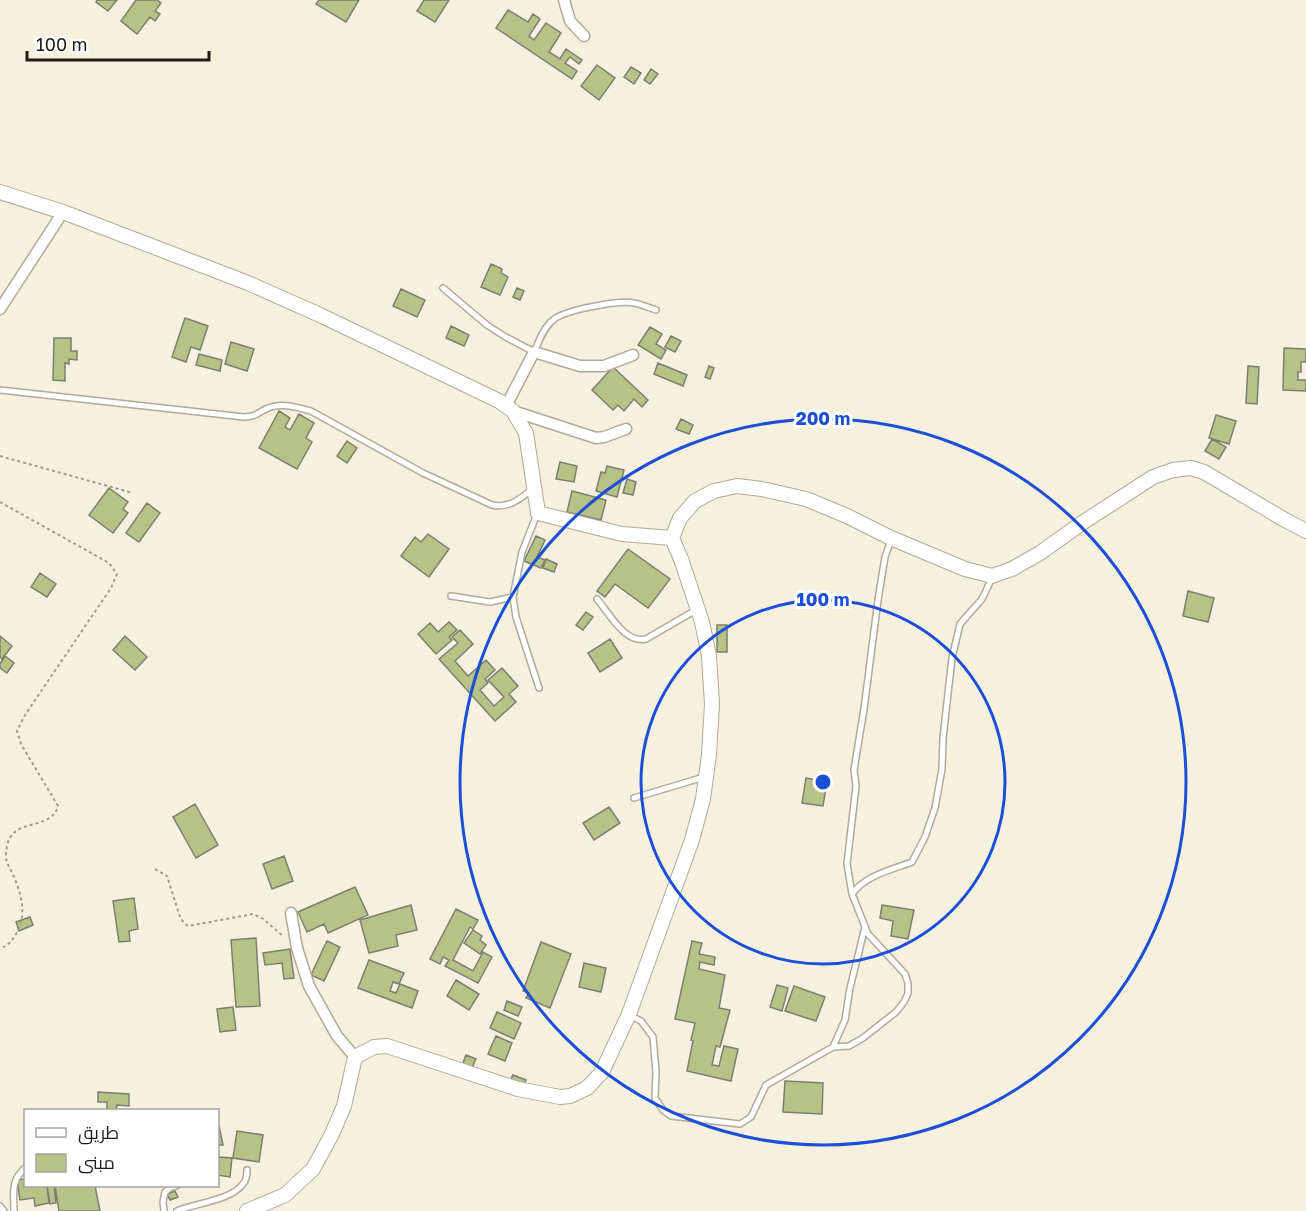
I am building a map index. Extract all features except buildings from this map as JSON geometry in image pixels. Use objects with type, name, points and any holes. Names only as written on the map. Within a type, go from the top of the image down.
[{"type":"street","points":[[564,0],[570,21],[584,36]]},
{"type":"street","points":[[0,192],[63,212],[248,283],[488,395],[510,409],[596,438],[627,429]]},
{"type":"street","points":[[0,309],[63,212]]},
{"type":"street","points":[[510,409],[534,352],[580,366],[604,366],[633,355]]},
{"type":"street","points":[[510,409],[526,433],[538,513],[622,534],[672,538]]},
{"type":"street","points":[[248,1211],[285,1196],[313,1169],[332,1136],[344,1106],[355,1057],[374,1047],[387,1046],[518,1089],[560,1097],[570,1096],[587,1088],[602,1072],[629,1014],[692,840],[703,799],[710,755],[712,704],[709,656],[702,622],[672,538],[680,518],[694,501],[714,491],[737,486],[806,499],[965,569],[992,576],[1012,569],[1040,553],[1127,493],[1153,477],[1173,470],[1191,468],[1204,472],[1306,531]]},
{"type":"street","points":[[291,912],[297,948],[309,986],[337,1036],[355,1057]]},
{"type":"lane","points":[[443,288],[487,325],[534,352],[548,325],[561,314],[626,302],[656,310]]},
{"type":"lane","points":[[0,390],[244,417],[256,416],[276,405],[292,405],[311,411],[423,473],[492,505],[498,507],[510,504],[534,488]]},
{"type":"lane","points":[[538,513],[522,552],[513,597],[516,617],[539,688]]},
{"type":"lane","points":[[629,1014],[641,1021],[653,1037],[656,1072],[655,1098],[663,1110],[671,1116],[740,1124],[751,1117],[766,1085],[832,1047],[849,1046],[863,1038],[896,1012],[908,993],[908,983],[901,968],[872,940],[864,927],[852,894],[847,864],[856,786],[854,770],[878,600],[885,557],[891,538]]},
{"type":"lane","points":[[852,894],[873,876],[912,862],[925,837],[935,808],[942,769],[946,706],[952,658],[960,624],[982,599],[992,576]]},
{"type":"lane","points":[[451,596],[490,603],[513,597]]},
{"type":"lane","points":[[597,599],[626,634],[638,641],[646,639],[698,610]]},
{"type":"lane","points":[[634,798],[706,777]]},
{"type":"lane","points":[[832,1047],[845,1020],[864,927]]},
{"type":"lane","points":[[14,1211],[15,1181],[24,1169]]},
{"type":"lane","points":[[177,1211],[212,1202],[234,1191],[245,1183],[248,1170]]},
{"type":"lane","points":[[164,1211],[165,1192],[171,1187]]},
{"type":"lane","points":[[0,1206],[4,1211]]},
{"type":"path","points":[[0,456],[134,493]]},
{"type":"path","points":[[0,502],[109,563],[117,574],[111,588],[25,715],[17,731],[21,744],[58,806],[54,815],[23,827],[12,834],[7,844],[6,861],[22,899],[22,924],[9,944],[0,950]]},
{"type":"path","points":[[0,842],[7,844]]},
{"type":"path","points":[[155,869],[168,876],[180,917],[188,926],[253,914],[262,918],[297,948]]}]
